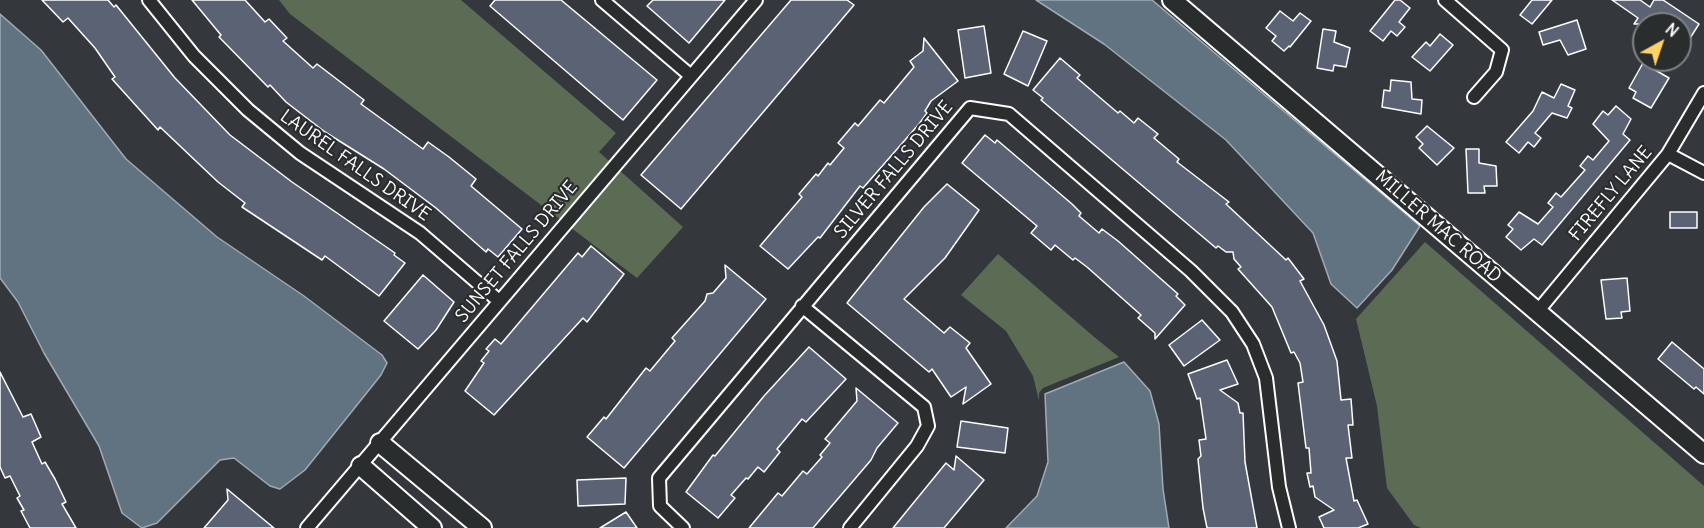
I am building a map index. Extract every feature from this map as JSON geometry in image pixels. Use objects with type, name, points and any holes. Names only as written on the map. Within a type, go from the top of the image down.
[{"type":"street","name":"LAUREL FALLS DRIVE","points":[[149,0],[194,56],[248,110],[300,153],[420,233],[499,301]]},
{"type":"street","points":[[602,0],[691,76]]},
{"type":"street","name":"SUNSET FALLS DRIVE","points":[[307,528],[756,0]]},
{"type":"street","name":"MILLER MAC ROAD","points":[[1172,0],[1704,453]]},
{"type":"street","points":[[1445,0],[1502,50],[1496,72],[1474,97]]},
{"type":"street","name":"FIREFLY LANE","points":[[1537,312],[1668,154],[1704,93]]},
{"type":"street","name":"SILVER FALLS DRIVE","points":[[683,528],[660,506],[659,478],[970,108],[1009,114],[1191,271],[1232,312],[1253,344],[1266,378],[1279,487],[1289,528]]},
{"type":"street","points":[[1668,154],[1704,173]]},
{"type":"street","points":[[802,306],[924,407],[928,426],[917,446],[850,528]]},
{"type":"street","points":[[380,443],[482,528]]},
{"type":"street","points":[[361,466],[432,528]]},
{"type":"green space","points":[[279,0],[461,0],[616,133],[599,152],[683,227],[637,278],[290,14]]},
{"type":"green space","points":[[1425,242],[1704,486],[1704,528],[1421,528],[1414,525],[1387,488],[1377,406],[1356,319]]},
{"type":"green space","points":[[998,254],[1119,357],[1043,388],[1039,393],[1039,401],[1033,376],[1006,331],[961,295]]},
{"type":"water","points":[[1036,0],[1152,0],[1420,226],[1392,270],[1357,308],[1331,284],[1313,233],[1226,140],[1104,44]]},
{"type":"water","points":[[0,14],[41,50],[126,159],[217,237],[304,296],[382,355],[387,363],[381,375],[305,470],[280,489],[270,486],[234,458],[220,460],[157,523],[142,528],[122,513],[99,446],[44,353],[18,302],[0,278]]},
{"type":"water","points":[[1124,362],[1150,391],[1159,424],[1163,489],[1169,528],[1006,528],[1037,496],[1048,462],[1045,394]]},
{"type":"building","points":[[42,0],[108,0],[114,7],[116,5],[175,78],[230,135],[292,182],[395,253],[394,255],[405,263],[379,296],[325,256],[322,260],[242,207],[245,203],[218,182],[160,127],[158,130],[112,79],[115,77],[95,48],[68,18],[63,22]]},
{"type":"building","points":[[192,0],[245,0],[265,22],[269,19],[287,38],[283,41],[313,68],[317,64],[364,100],[361,104],[423,149],[428,142],[476,179],[471,186],[522,229],[498,257],[488,249],[486,252],[436,208],[384,169],[325,132],[286,102],[270,85],[268,87],[219,37],[221,35]]},
{"type":"building","points":[[495,0],[561,0],[657,80],[623,120],[490,6]]},
{"type":"building","points":[[653,0],[725,0],[689,43],[647,6]]},
{"type":"building","points":[[791,0],[847,0],[854,5],[681,209],[641,175]]},
{"type":"building","points":[[1395,0],[1400,0],[1410,8],[1399,22],[1405,27],[1397,36],[1391,31],[1383,41],[1370,31]]},
{"type":"building","points":[[1532,0],[1552,0],[1532,24],[1520,15]]},
{"type":"building","points":[[1612,0],[1640,0],[1650,7],[1654,0],[1663,0],[1681,12],[1632,12],[1632,14]]},
{"type":"building","points":[[1280,11],[1293,21],[1300,13],[1311,21],[1284,51],[1272,41],[1276,36],[1266,28]]},
{"type":"building","points":[[1692,19],[1699,24],[1692,35]]},
{"type":"building","points":[[1577,20],[1586,49],[1568,55],[1560,40],[1543,45],[1539,32]]},
{"type":"building","points":[[984,26],[991,73],[965,78],[958,30]]},
{"type":"building","points":[[1323,29],[1336,31],[1334,42],[1350,48],[1346,67],[1334,65],[1333,71],[1317,68]]},
{"type":"building","points":[[1023,31],[1047,41],[1028,86],[1004,74]]},
{"type":"building","points":[[1440,34],[1453,45],[1430,71],[1412,57],[1426,42],[1430,46]]},
{"type":"building","points":[[924,38],[958,81],[931,101],[925,111],[927,113],[919,124],[863,188],[860,186],[820,238],[818,237],[788,269],[760,246],[802,197],[799,194],[816,174],[818,176],[828,163],[830,165],[844,148],[838,143],[855,123],[858,126],[880,100],[884,103],[914,67],[910,61],[923,51]]},
{"type":"building","points":[[1060,58],[1080,75],[1077,78],[1118,113],[1120,111],[1134,123],[1138,118],[1158,134],[1154,138],[1179,159],[1177,162],[1229,202],[1226,204],[1286,260],[1288,258],[1304,279],[1300,281],[1324,325],[1337,361],[1341,400],[1351,399],[1353,425],[1348,425],[1352,458],[1346,458],[1354,501],[1357,500],[1368,524],[1358,528],[1324,528],[1319,517],[1334,510],[1315,497],[1313,486],[1310,487],[1307,473],[1311,473],[1309,448],[1306,448],[1298,383],[1303,382],[1300,363],[1294,352],[1291,353],[1272,307],[1238,269],[1241,267],[1234,259],[1233,252],[1226,252],[1218,246],[1216,248],[1041,100],[1043,98],[1033,90]]},
{"type":"building","points":[[1638,72],[1659,72],[1669,78],[1651,108],[1633,98],[1636,92],[1629,88]]},
{"type":"building","points":[[1391,80],[1411,82],[1412,99],[1422,100],[1421,114],[1382,107],[1384,90],[1390,91]]},
{"type":"building","points":[[1561,84],[1575,90],[1568,106],[1572,108],[1567,118],[1552,113],[1535,133],[1541,138],[1534,147],[1528,142],[1519,153],[1506,142],[1533,111],[1542,92],[1554,98]]},
{"type":"building","points":[[1616,106],[1631,119],[1623,134],[1630,140],[1542,245],[1534,239],[1521,250],[1506,237],[1513,229],[1508,225],[1519,212],[1538,224],[1553,207],[1548,203],[1556,193],[1561,197],[1585,170],[1580,166],[1588,156],[1593,160],[1609,141],[1593,124],[1603,111],[1608,115]]},
{"type":"building","points":[[1427,126],[1454,148],[1437,165],[1419,148],[1423,144],[1416,137]]},
{"type":"building","points":[[985,135],[995,143],[997,140],[1072,204],[1081,213],[1079,216],[1099,233],[1102,229],[1118,241],[1178,294],[1176,296],[1185,305],[1155,339],[1155,333],[1138,318],[1141,315],[1075,258],[1073,260],[1055,245],[1051,250],[1031,233],[1037,226],[962,163]]},
{"type":"building","points":[[1466,149],[1479,149],[1479,163],[1496,166],[1497,186],[1484,186],[1485,193],[1468,193]]},
{"type":"building","points":[[947,184],[979,210],[945,258],[904,299],[944,333],[950,327],[970,343],[966,348],[991,384],[963,404],[966,387],[951,397],[932,369],[929,372],[847,303],[924,207]]},
{"type":"building","points":[[1670,212],[1697,212],[1697,228],[1670,228]]},
{"type":"building","points":[[591,246],[624,274],[587,322],[583,318],[494,415],[465,391],[484,363],[481,361],[489,351],[486,349],[495,339],[501,344],[578,253],[582,257]]},
{"type":"building","points":[[725,265],[766,299],[624,468],[587,437],[604,417],[606,419],[646,368],[650,371],[675,341],[672,338],[705,301],[707,294],[713,293],[726,278]]},
{"type":"building","points":[[423,275],[454,302],[436,330],[418,349],[384,321]]},
{"type":"building","points":[[1627,278],[1630,311],[1621,312],[1622,318],[1606,319],[1601,280]]},
{"type":"building","points":[[1202,320],[1220,340],[1184,366],[1169,345]]},
{"type":"building","points":[[1672,342],[1704,369],[1704,394],[1696,387],[1694,389],[1658,359]]},
{"type":"building","points":[[809,347],[846,379],[806,422],[802,419],[777,449],[780,452],[764,472],[758,467],[748,479],[746,478],[731,495],[735,498],[718,518],[686,492],[713,455],[715,456],[764,396]]},
{"type":"building","points":[[1227,360],[1238,384],[1220,390],[1238,403],[1240,413],[1243,413],[1245,462],[1257,528],[1207,528],[1203,508],[1198,459],[1201,456],[1199,440],[1206,439],[1200,398],[1197,399],[1188,374]]},
{"type":"building","points":[[0,372],[23,417],[31,414],[41,437],[32,442],[42,464],[45,462],[55,479],[66,502],[62,504],[76,528],[30,528],[21,511],[24,510],[17,498],[20,496],[10,476],[5,478],[0,467]]},
{"type":"building","points":[[856,388],[898,423],[877,448],[871,460],[813,528],[749,528],[778,493],[782,496],[803,471],[807,474],[822,457],[820,455],[830,443],[825,439],[857,401]]},
{"type":"building","points":[[961,421],[1008,428],[1005,453],[957,447]]},
{"type":"building","points":[[956,456],[984,480],[944,528],[893,528],[946,463],[954,470]]},
{"type":"building","points":[[626,478],[625,504],[578,506],[577,480]]},
{"type":"building","points":[[227,489],[274,528],[204,528],[228,500]]},
{"type":"building","points":[[626,512],[637,528],[600,528]]}]
